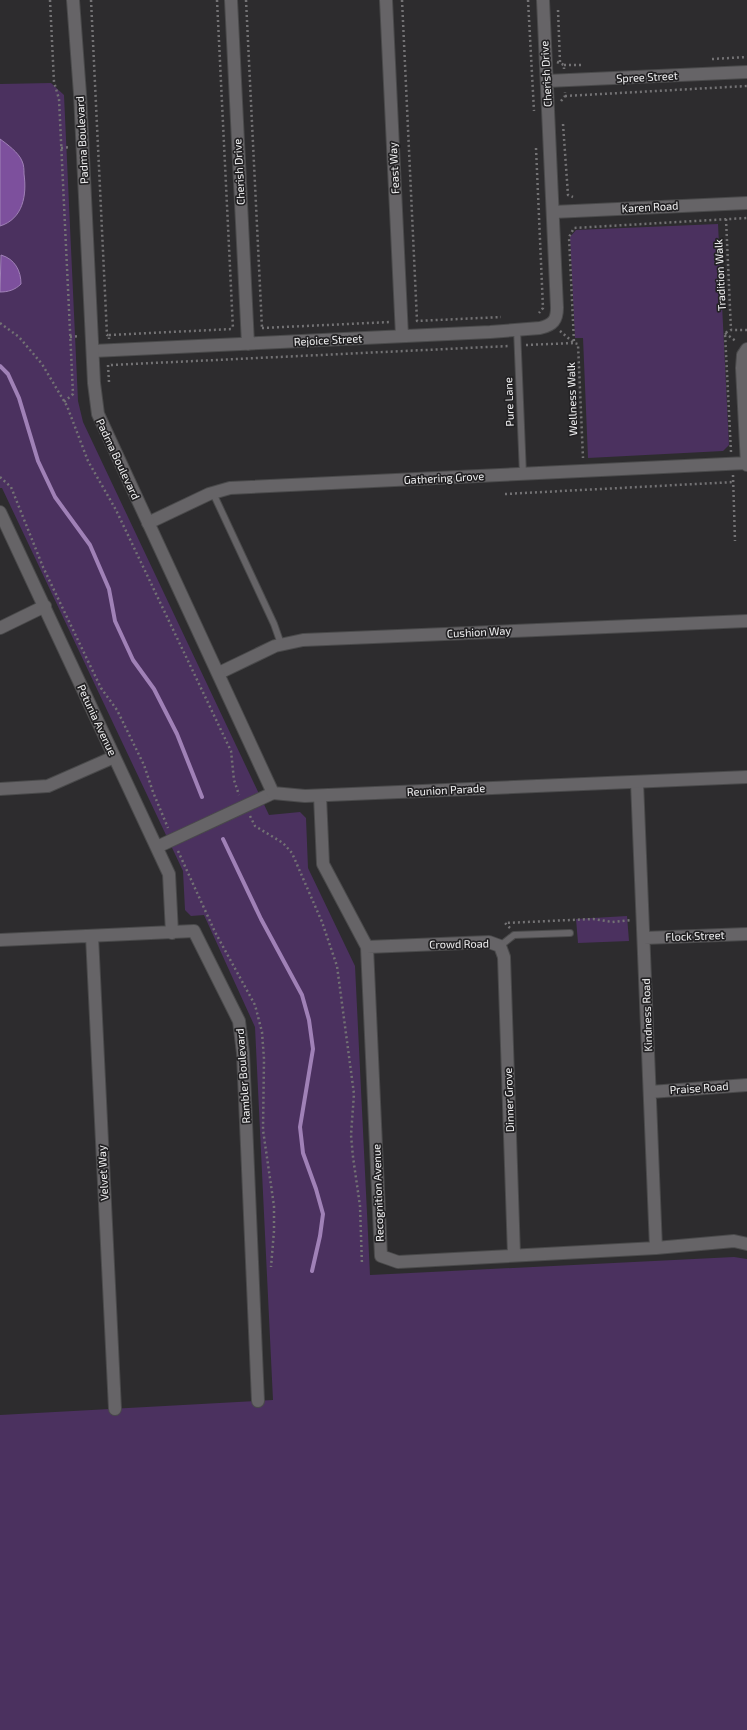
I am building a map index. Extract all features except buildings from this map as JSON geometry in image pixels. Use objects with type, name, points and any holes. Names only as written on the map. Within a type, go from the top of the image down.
[{"type":"street","name":"Padma Boulevard","points":[[73,0],[80,94],[92,350],[98,414],[219,673],[273,793]]},
{"type":"street","name":"Cherish Drive","points":[[231,0],[248,344]]},
{"type":"street","name":"Feast Way","points":[[386,0],[402,336]]},
{"type":"street","name":"Cherish Drive","points":[[543,0],[557,316]]},
{"type":"street","name":"Spree Street","points":[[546,81],[747,72]]},
{"type":"street","name":"Karen Road","points":[[553,212],[747,203]]},
{"type":"street","name":"Rejoice Street","points":[[92,350],[248,344],[516,329],[548,326],[554,322],[557,316]]},
{"type":"street","points":[[747,349],[743,355],[742,368],[747,464]]},
{"type":"street","name":"Gathering Grove","points":[[148,523],[213,493],[240,488],[747,464]]},
{"type":"street","name":"Petunia Avenue","points":[[0,512],[169,874],[172,933]]},
{"type":"street","points":[[0,628],[45,606]]},
{"type":"street","name":"Cushion Way","points":[[219,673],[281,644],[303,640],[747,621]]},
{"type":"street","points":[[0,788],[48,786],[114,757]]},
{"type":"street","name":"Reunion Parade","points":[[273,793],[320,796],[747,777]]},
{"type":"street","name":"Kindness Road","points":[[637,782],[656,1248]]},
{"type":"street","points":[[156,847],[176,845],[245,806],[273,793]]},
{"type":"street","name":"Recognition Avenue","points":[[320,796],[323,864],[367,947],[380,1256],[398,1262],[656,1248],[734,1241],[747,1244]]},
{"type":"street","name":"Rambler Boulevard","points":[[0,940],[194,931],[238,1021],[243,1053],[258,1401]]},
{"type":"street","name":"Flock Street","points":[[644,938],[747,934]]},
{"type":"street","name":"Velvet Way","points":[[92,936],[115,1409]]},
{"type":"street","name":"Crowd Road","points":[[367,947],[489,942],[500,946]]},
{"type":"street","name":"Dinner Grove","points":[[500,946],[504,957],[514,1255]]},
{"type":"street","name":"Praise Road","points":[[650,1092],[747,1084]]},
{"type":"lane","name":"Pure Lane","points":[[516,329],[523,475]]},
{"type":"lane","points":[[213,493],[274,624],[281,644]]},
{"type":"lane","name":"Crowd Road","points":[[500,946],[514,935],[570,933]]},
{"type":"path","points":[[50,0],[54,82],[59,99],[73,394],[64,402]]},
{"type":"path","points":[[91,0],[107,335],[109,335],[111,365]]},
{"type":"path","points":[[217,0],[233,330]]},
{"type":"path","points":[[246,0],[262,328]]},
{"type":"path","points":[[402,0],[417,321]]},
{"type":"path","points":[[528,0],[534,115]]},
{"type":"path","points":[[558,8],[560,62]]},
{"type":"path","points":[[565,96],[747,86]]},
{"type":"path","points":[[536,144],[535,154],[543,308],[539,313]]},
{"type":"path","points":[[565,160],[568,195],[570,197]]},
{"type":"path","points":[[109,382],[108,365],[574,343],[569,237],[574,228],[747,218]]},
{"type":"path","name":"Tradition Walk","points":[[726,219],[731,330]]},
{"type":"path","points":[[109,335],[485,318]]},
{"type":"path","points":[[0,323],[19,337],[42,364],[64,402],[88,461],[116,510],[231,751],[234,780],[245,806],[255,826],[283,843],[292,853],[322,922],[337,966],[354,1094],[352,1135],[353,1157],[360,1206],[362,1265]]},
{"type":"path","name":"Wellness Walk","points":[[574,343],[578,344],[583,459]]},
{"type":"path","points":[[0,477],[11,487],[43,567],[87,659],[101,688],[117,710],[144,765],[153,792],[176,845]]},
{"type":"path","points":[[505,494],[734,482]]},
{"type":"shaded area","points":[[51,83],[64,95],[78,401],[83,422],[269,815],[300,812],[306,818],[308,868],[355,966],[370,1275],[734,1257],[747,1259],[747,1730],[0,1730],[0,1415],[273,1400],[255,1027],[204,915],[191,916],[185,910],[183,871],[2,488],[0,488],[0,84]]},
{"type":"shaded area","points":[[0,139],[18,155],[23,163],[25,190],[22,205],[14,218],[8,223],[0,226]]},
{"type":"shaded area","points":[[718,224],[729,445],[723,451],[588,458],[583,338],[575,338],[570,237],[576,230]]},
{"type":"shaded area","points":[[1,255],[10,259],[16,266],[21,279],[21,284],[6,292],[0,292]]},
{"type":"shaded area","points":[[627,916],[629,941],[578,943],[576,919]]},
{"type":"waterway","points":[[0,366],[8,374],[19,398],[38,461],[55,497],[90,545],[109,589],[115,621],[133,660],[154,689],[177,734],[202,797]]},
{"type":"waterway","points":[[223,839],[261,919],[302,995],[309,1020],[313,1049],[300,1127],[303,1153],[323,1214],[320,1236],[312,1271]]}]
